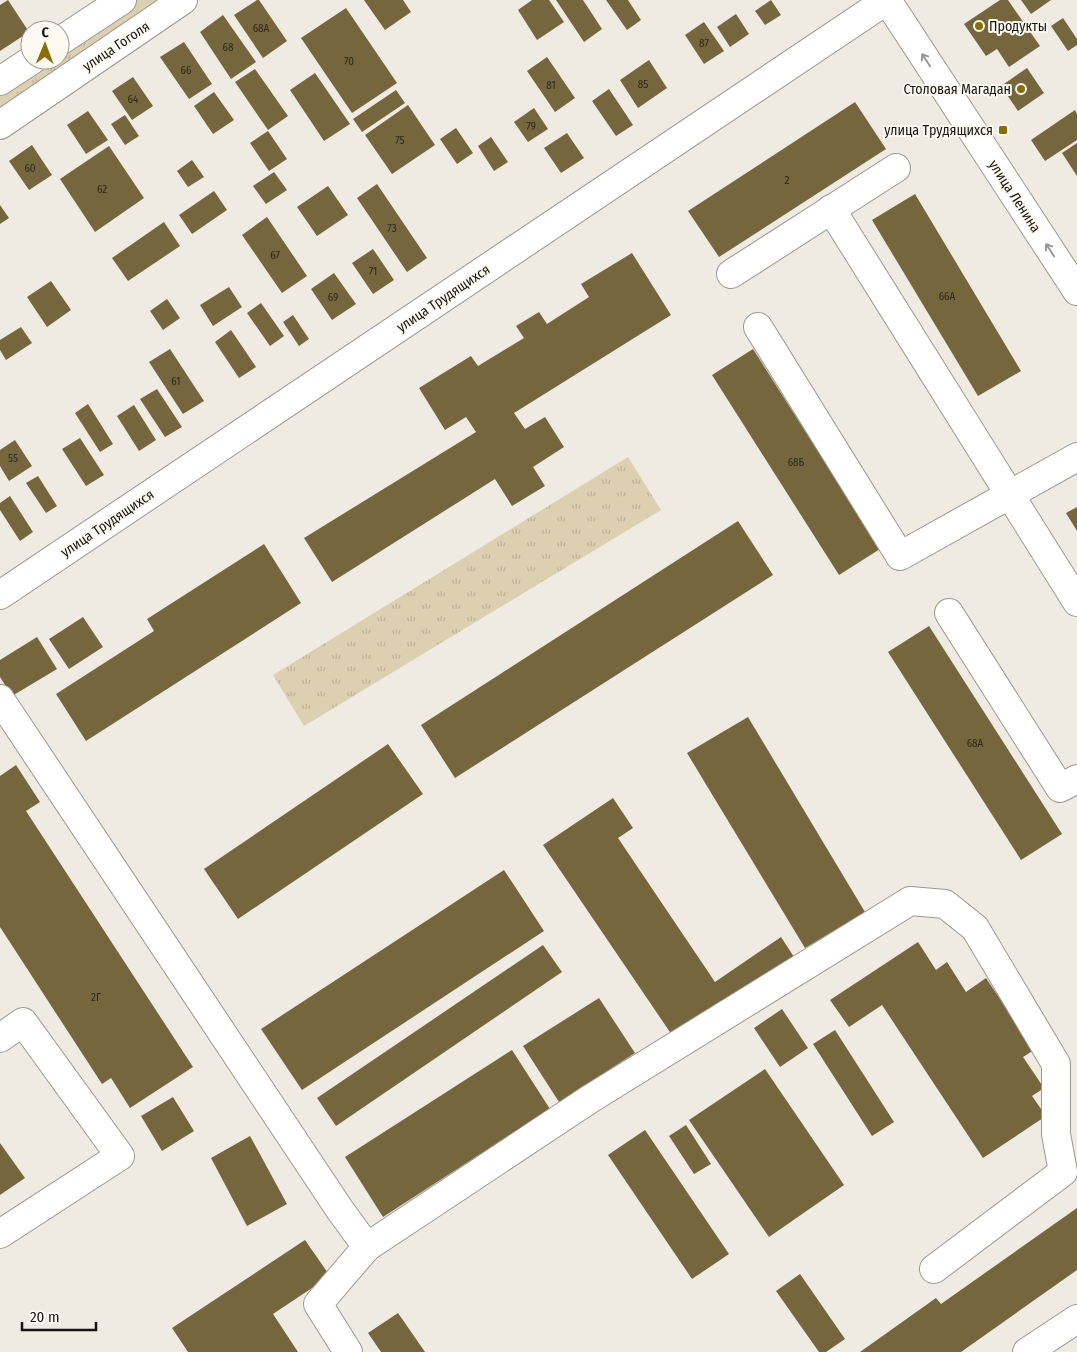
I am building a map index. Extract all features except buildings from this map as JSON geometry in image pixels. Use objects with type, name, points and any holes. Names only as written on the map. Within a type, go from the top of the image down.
[{"type":"street","points":[[70,34],[122,0]]},
{"type":"street","name":"улица Гоголя","points":[[0,125],[183,0]]},
{"type":"street","name":"улица Ленина","points":[[887,0],[1077,291]]},
{"type":"street","name":"улица Трудящихся","points":[[0,595],[887,0]]},
{"type":"street","points":[[0,81],[20,68]]},
{"type":"street","points":[[731,274],[896,168]]},
{"type":"street","points":[[832,209],[1077,602]]},
{"type":"street","points":[[758,327],[900,556],[1077,457]]},
{"type":"street","points":[[949,613],[1060,788],[1077,779]]},
{"type":"street","points":[[0,699],[340,1210],[367,1247]]},
{"type":"street","points":[[348,1352],[318,1304],[367,1247],[590,1099],[910,902],[945,904],[975,928],[1056,1064],[1056,1134],[1062,1172],[934,1269]]},
{"type":"street","points":[[0,1038],[23,1022],[120,1156],[0,1234]]},
{"type":"street","points":[[1027,1352],[1077,1319]]},
{"type":"green space","points":[[135,0],[171,0],[70,69],[70,44]]},
{"type":"green space","points":[[31,70],[68,70],[0,116],[0,91]]},
{"type":"green space","points":[[628,457],[661,510],[304,726],[273,675]]},
{"type":"place","name":"Продукты","points":[[979,26]]},
{"type":"place","name":"Столовая Магадан","points":[[1021,89]]},
{"type":"place","name":"улица Трудящихся","points":[[1003,130]]}]
